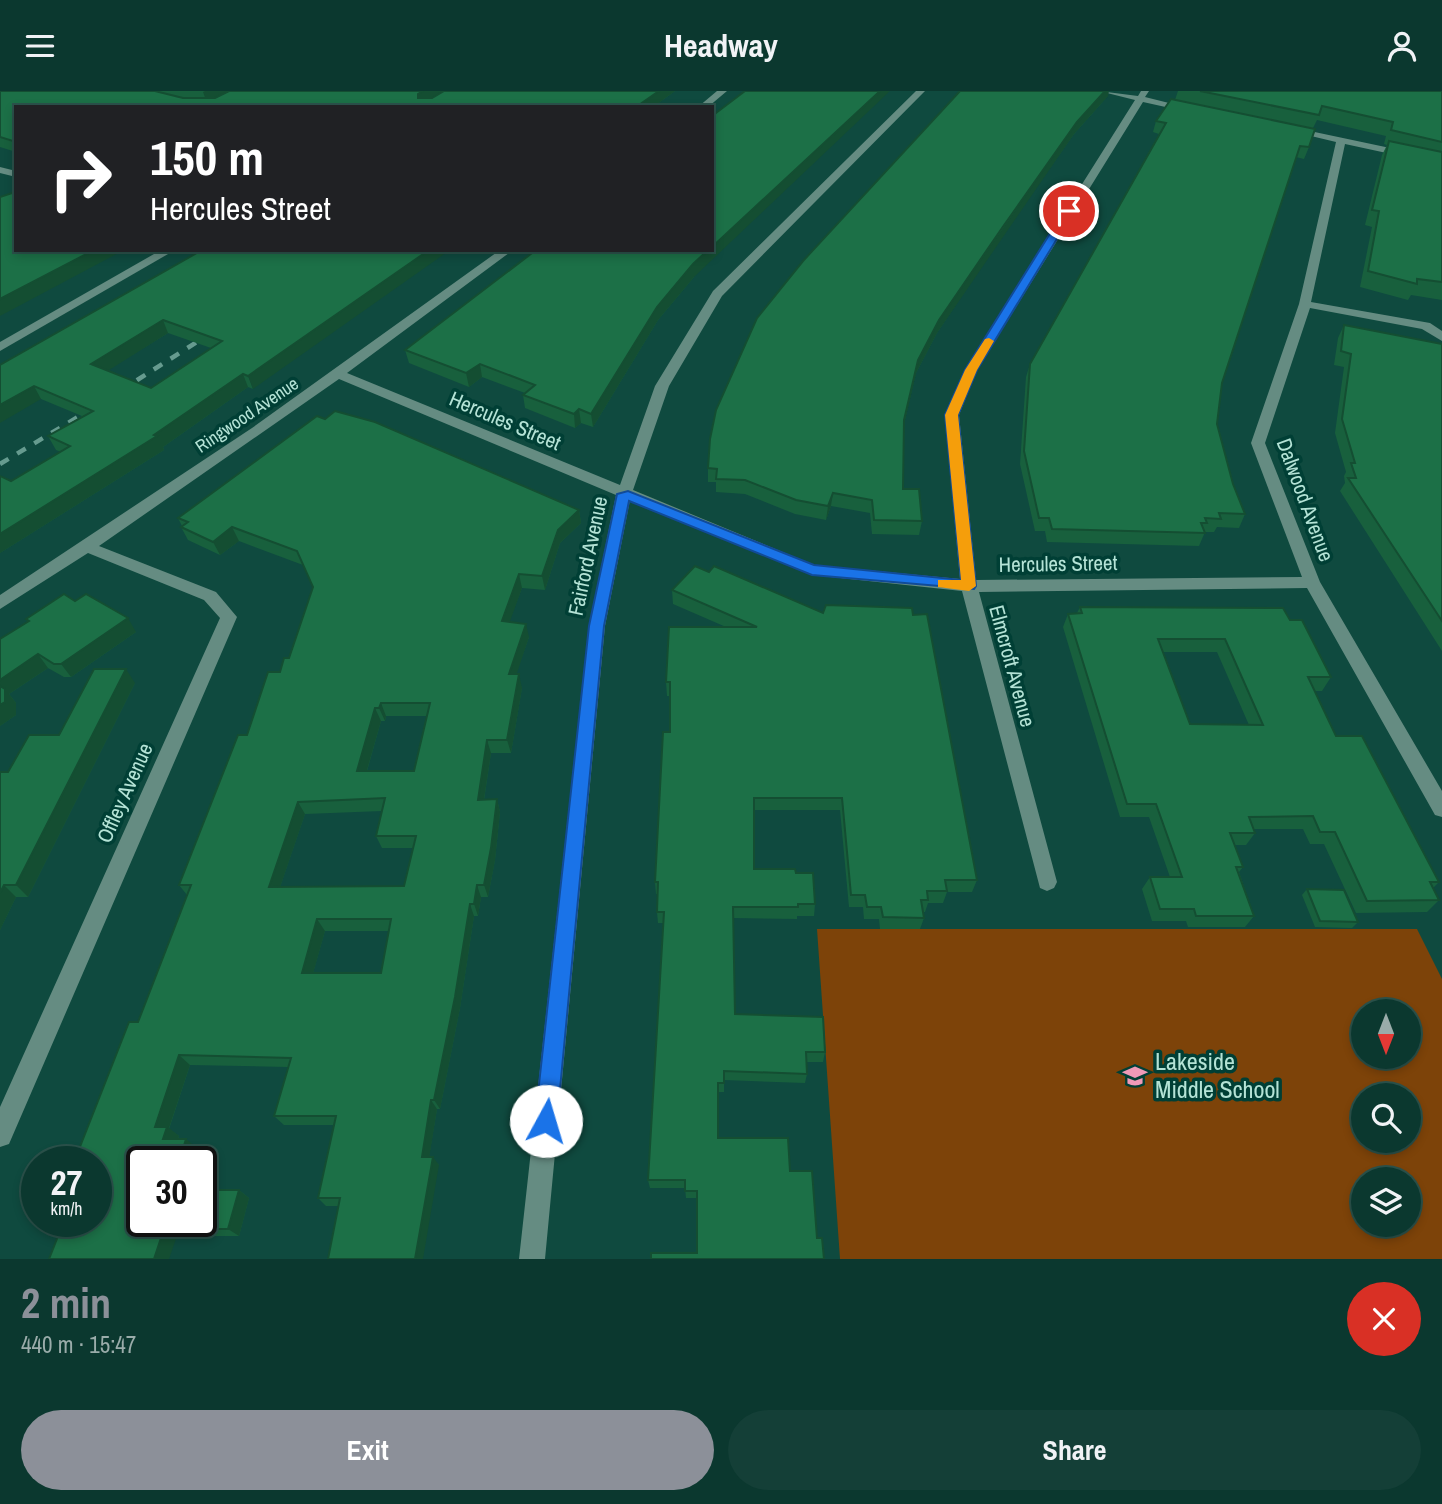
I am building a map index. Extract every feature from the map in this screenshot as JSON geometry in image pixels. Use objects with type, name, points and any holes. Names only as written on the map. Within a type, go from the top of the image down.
[{"type":"street","points":[[705,105],[723,91]]},
{"type":"street","name":"Fairford Avenue","points":[[532,1259],[597,626],[624,494],[662,386],[717,294],[921,91]]},
{"type":"street","points":[[1103,91],[1142,95],[1199,111]]},
{"type":"street","name":"Elmcroft Avenue","points":[[1047,882],[969,586],[952,415],[971,370],[1142,95]]},
{"type":"street","points":[[1276,127],[1442,162]]},
{"type":"street","name":"Dalwood Avenue","points":[[1341,141],[1305,304],[1258,443],[1312,582],[1442,809]]},
{"type":"street","points":[[0,347],[166,252]]},
{"type":"street","name":"Ringwood Avenue","points":[[0,603],[88,547],[340,375],[505,252]]},
{"type":"street","points":[[1305,304],[1426,325],[1442,337]]},
{"type":"street","name":"Hercules Street","points":[[340,375],[812,570],[969,586],[1312,582]]},
{"type":"street","name":"Offley Avenue","points":[[0,1135],[229,618],[210,596],[88,547]]},
{"type":"shaded area","name":"Lakeside Middle School","points":[[817,929],[1417,929],[1442,979],[1442,1259],[840,1259]]},
{"type":"building","points":[[0,91],[155,91],[183,98],[215,98],[229,91],[423,91],[418,94],[418,98],[432,98],[444,91],[659,91],[639,105],[14,105],[14,141],[0,137]]},
{"type":"building","points":[[745,91],[880,91],[714,245],[714,114]]},
{"type":"building","points":[[960,91],[1105,91],[1077,122],[1002,228],[939,320],[918,360],[904,420],[903,489],[919,489],[922,521],[874,520],[872,500],[833,493],[828,506],[796,500],[745,480],[716,479],[717,469],[708,468],[716,410],[757,318],[803,261]]},
{"type":"building","points":[[1200,91],[1442,91],[1442,142],[1391,130],[1393,122],[1322,106],[1319,115]]},
{"type":"building","points":[[1171,99],[1315,129],[1309,147],[1300,146],[1222,383],[1217,424],[1233,484],[1245,514],[1219,513],[1221,519],[1205,518],[1207,523],[1201,523],[1205,533],[1052,529],[1049,518],[1039,518],[1024,451],[1030,364],[1166,123],[1156,121]]},
{"type":"building","points":[[1389,141],[1442,152],[1442,282],[1417,279],[1417,284],[1368,271],[1379,211],[1372,210]]},
{"type":"building","points":[[14,194],[14,252],[90,252],[0,299],[0,197]]},
{"type":"building","points":[[198,252],[426,252],[248,376],[243,374],[154,435],[157,436],[0,534],[0,476],[11,481],[70,446],[48,436],[93,411],[34,386],[0,405],[0,365]],"holes":[[[163,320],[222,341],[151,388],[91,364]]]},
{"type":"building","points":[[533,252],[706,252],[657,307],[591,414],[579,409],[574,414],[523,395],[535,385],[480,364],[466,373],[405,350]]},
{"type":"building","points":[[1344,325],[1442,344],[1442,621],[1348,478],[1356,478],[1351,463],[1355,463],[1342,419],[1351,354],[1341,351]]},
{"type":"building","points":[[335,411],[375,422],[579,510],[558,530],[542,576],[519,574],[502,621],[526,624],[509,674],[519,674],[507,740],[487,740],[478,800],[497,799],[491,848],[484,885],[477,885],[474,904],[470,904],[455,997],[434,1100],[431,1100],[422,1157],[433,1157],[415,1259],[328,1259],[340,1198],[318,1198],[336,1116],[274,1116],[291,1058],[179,1055],[155,1127],[167,1127],[163,1139],[186,1139],[184,1146],[126,1146],[126,1237],[161,1237],[154,1259],[49,1259],[58,1237],[112,1237],[112,1146],[80,1146],[129,1022],[138,1022],[191,885],[179,885],[238,735],[247,735],[268,672],[280,672],[284,658],[289,658],[313,587],[297,551],[232,527],[213,542],[181,527],[188,522],[178,518],[317,416],[325,419]],"holes":[[[381,703],[430,703],[414,771],[357,771],[375,708],[379,708]],[[385,798],[376,836],[416,836],[404,886],[269,887],[298,802]],[[317,919],[391,919],[381,973],[302,973]]]},
{"type":"building","points":[[695,566],[709,572],[714,566],[823,613],[826,605],[912,608],[913,615],[927,614],[977,880],[945,880],[947,891],[927,891],[928,900],[921,900],[924,918],[883,917],[881,907],[867,907],[865,895],[851,895],[842,798],[754,798],[754,869],[795,869],[796,873],[813,873],[815,904],[798,904],[798,907],[733,907],[735,1014],[823,1017],[825,1052],[806,1052],[807,1074],[724,1071],[724,1083],[718,1083],[718,1138],[788,1138],[790,1171],[812,1171],[817,1238],[822,1238],[824,1259],[651,1259],[651,1253],[697,1253],[697,1191],[685,1191],[685,1180],[648,1180],[664,912],[657,912],[658,882],[655,882],[663,732],[670,732],[670,682],[666,682],[669,627],[757,627],[672,590]]},
{"type":"building","points":[[64,594],[75,601],[86,594],[128,618],[61,664],[54,664],[38,654],[0,680],[0,639]]},
{"type":"building","points":[[1080,607],[1283,608],[1290,620],[1302,620],[1331,677],[1308,677],[1336,736],[1362,736],[1439,882],[1430,882],[1439,900],[1367,901],[1335,832],[1320,832],[1313,816],[1249,817],[1255,833],[1230,833],[1243,867],[1236,867],[1254,916],[1196,916],[1194,909],[1160,909],[1150,877],[1182,877],[1156,804],[1127,804],[1068,614],[1082,613]],"holes":[[[1158,639],[1225,639],[1263,725],[1190,724]]]},
{"type":"building","points":[[94,669],[126,669],[16,885],[4,885],[0,893],[0,772],[8,772],[29,735],[59,735]]},
{"type":"building","points":[[0,686],[5,689],[5,702],[0,705]]},
{"type":"building","points":[[1307,889],[1344,890],[1358,922],[1320,921]]},
{"type":"building","points":[[217,1190],[239,1190],[228,1229],[217,1229]]},
{"type":"railway","points":[[120,391],[211,333]]},
{"type":"railway","points":[[0,464],[96,406]]},
{"type":"slow traffic","points":[[943,583],[969,586],[952,415],[971,370],[989,341]]},
{"type":"place","name":"Lakeside Middle School","points":[[1135,1076]]},
{"type":"route","points":[[546,1121],[597,626],[624,494],[812,570],[969,586],[952,415],[971,370],[1069,211]]}]
